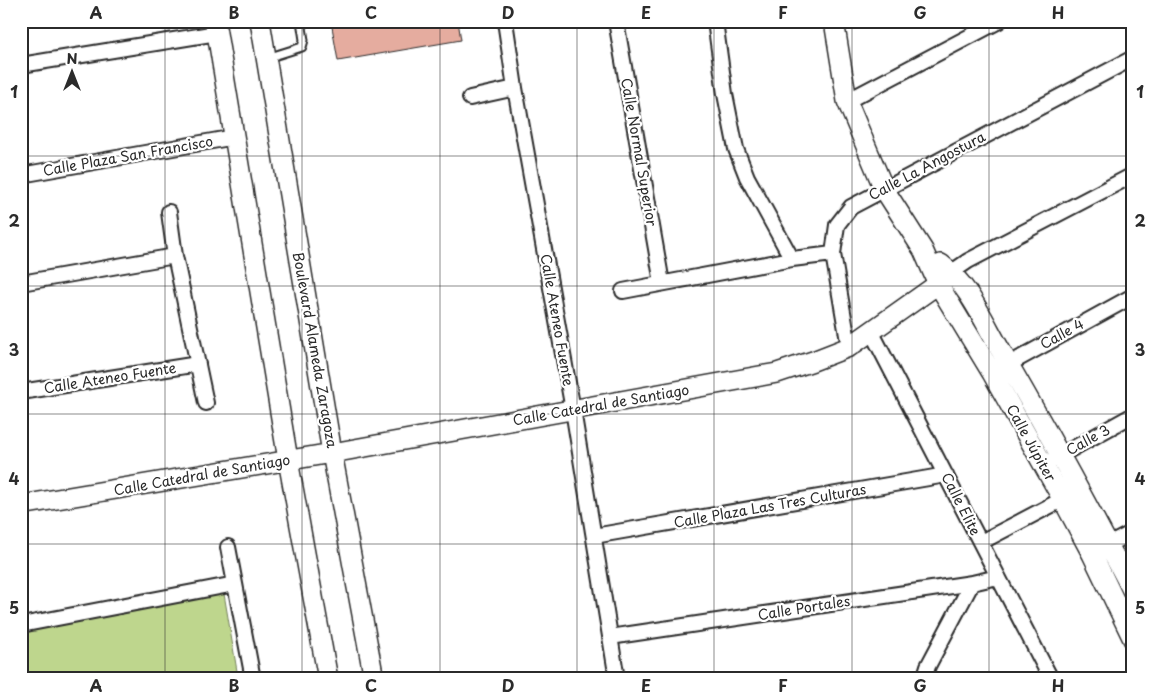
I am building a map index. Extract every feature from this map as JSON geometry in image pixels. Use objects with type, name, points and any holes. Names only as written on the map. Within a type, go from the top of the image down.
[{"type":"street","name":"Boulevard Alameda Zaragoza","points":[[260,21],[332,453],[374,679]]},
{"type":"street","name":"Calle Ateneo Fuente","points":[[505,21],[617,679]]},
{"type":"street","name":"Calle Normal Superior","points":[[616,21],[662,283]]},
{"type":"street","points":[[715,21],[725,94],[736,149],[747,176],[792,259]]},
{"type":"street","name":"Calle Júpiter","points":[[834,21],[847,102],[884,189],[923,250],[945,278],[971,300],[1043,465],[1071,495],[1108,545],[1133,592]]},
{"type":"street","points":[[847,102],[999,21]]},
{"type":"street","points":[[21,65],[216,27],[288,460],[328,679]]},
{"type":"street","name":"Calle La Angostura","points":[[849,347],[833,254],[837,225],[851,207],[1133,58]]},
{"type":"street","points":[[470,98],[515,88]]},
{"type":"street","name":"Calle Plaza San Francisco","points":[[21,175],[235,137]]},
{"type":"street","name":"Calle Catedral de Santiago","points":[[21,506],[332,453],[777,373],[849,347],[968,261],[1133,175]]},
{"type":"street","name":"Calle Ateneo Fuente","points":[[169,212],[206,403]]},
{"type":"street","points":[[622,291],[792,259],[833,254]]},
{"type":"street","points":[[21,283],[176,256]]},
{"type":"street","name":"Calle 4","points":[[1000,368],[1133,296]]},
{"type":"street","name":"Calle Elite","points":[[871,331],[981,542],[1048,678]]},
{"type":"street","name":"Calle Ateneo Fuente","points":[[21,392],[198,364]]},
{"type":"street","name":"Calle Júpiter","points":[[1000,368],[1059,456],[1092,554],[1125,600],[1133,639]]},
{"type":"street","name":"Calle 3","points":[[1043,465],[1133,415]]},
{"type":"street","name":"Calle Plaza Las Tres Culturas","points":[[594,536],[946,475]]},
{"type":"street","points":[[981,542],[1071,495]]},
{"type":"street","points":[[1092,554],[1133,532]]},
{"type":"street","points":[[228,547],[253,679]]},
{"type":"street","name":"Calle Portales","points":[[610,637],[972,583],[998,577]]},
{"type":"street","points":[[924,679],[928,666],[972,583]]},
{"type":"street","points":[[21,625],[235,584]]},
{"type":"lane","points":[[266,58],[302,47],[304,40],[301,21]]},
{"type":"green space","points":[[224,594],[237,671],[195,679],[21,679],[21,630]]},
{"type":"building","points":[[331,21],[458,21],[461,40],[338,61]]}]
